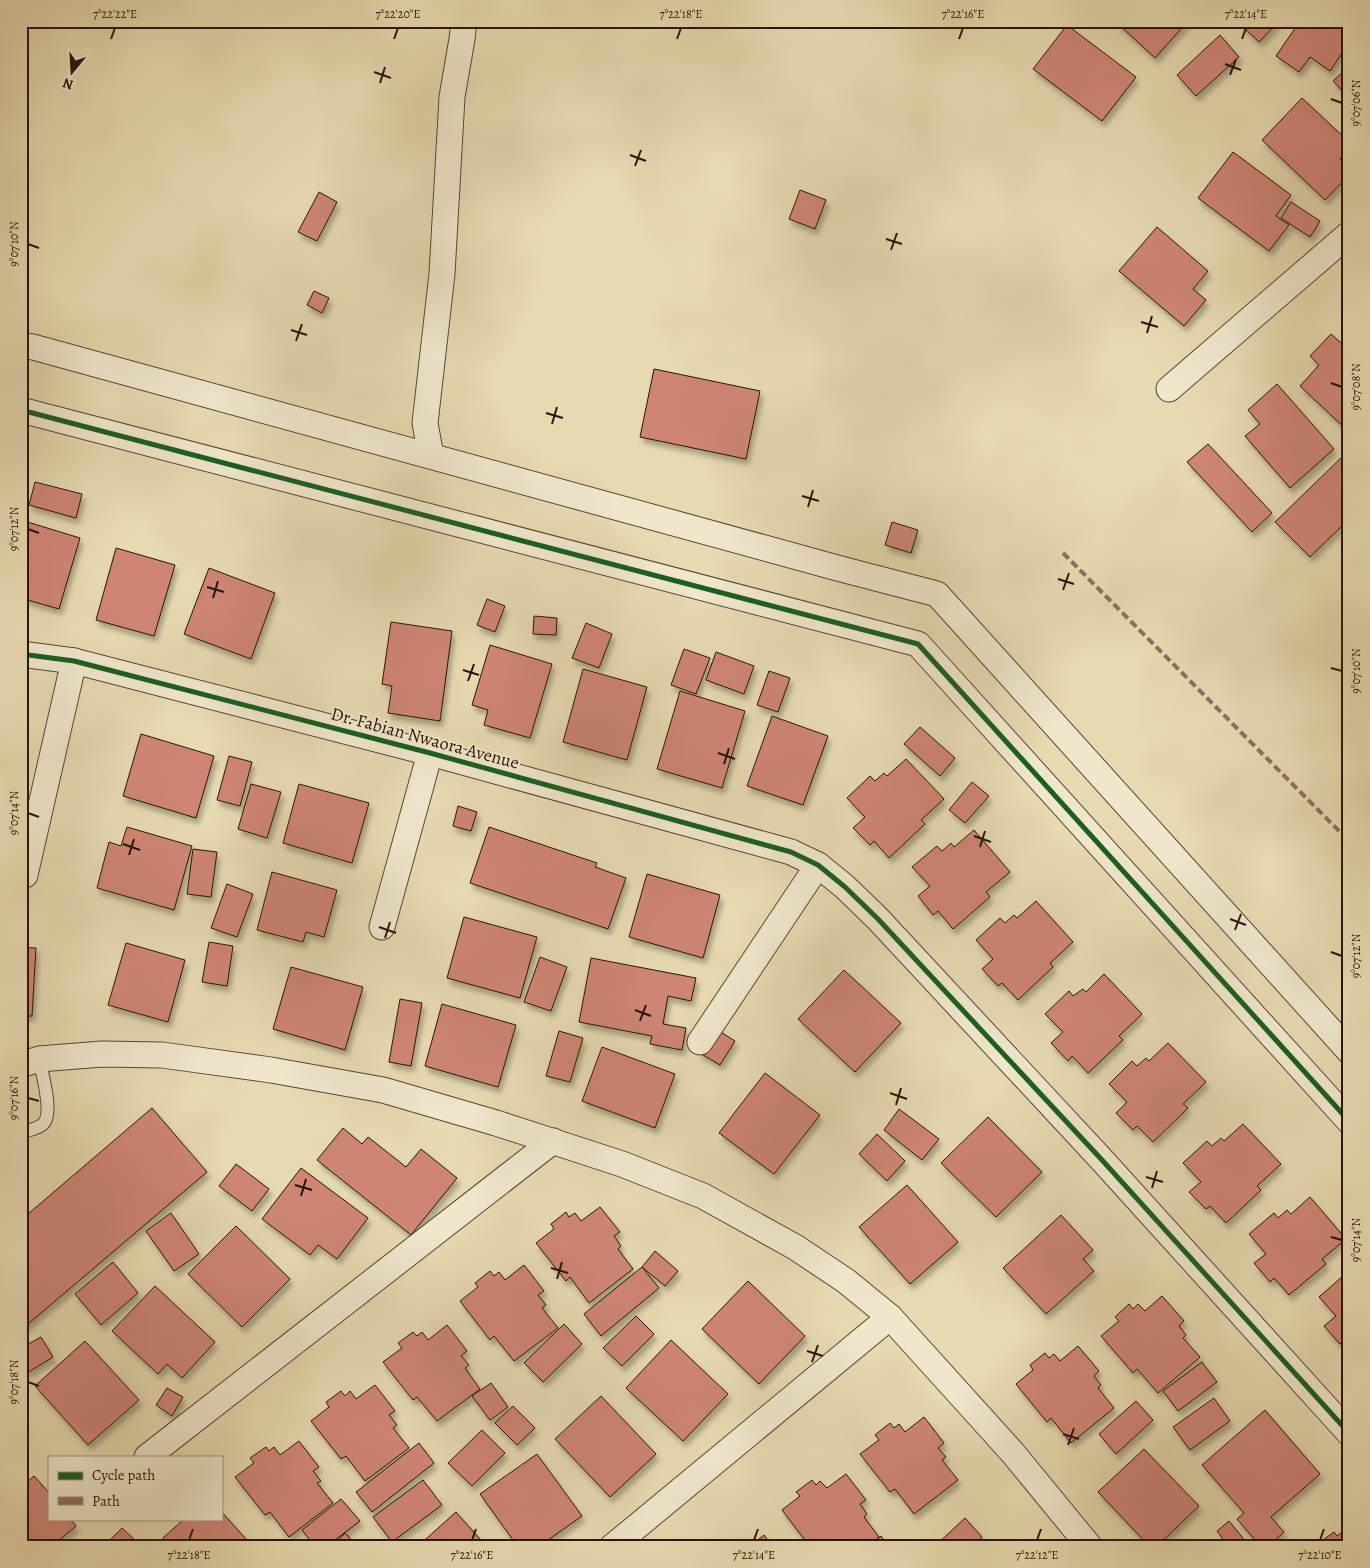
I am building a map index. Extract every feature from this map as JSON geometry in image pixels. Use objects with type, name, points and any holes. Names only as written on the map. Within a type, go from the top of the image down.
[{"type":"street","points":[[431,456],[425,423],[442,274],[452,97],[464,21]]},
{"type":"street","points":[[1168,389],[1349,234]]},
{"type":"street","points":[[21,345],[937,594],[1349,1051]]},
{"type":"street","points":[[21,410],[918,644],[1349,1121]]},
{"type":"street","name":"Dr. Fabian Nwaora Avenue","points":[[21,654],[74,661],[430,753],[791,852],[818,865],[845,887],[878,919],[1102,1160],[1349,1433]]},
{"type":"street","points":[[25,876],[74,661]]},
{"type":"street","points":[[382,926],[430,753]]},
{"type":"street","points":[[700,1042],[818,865]]},
{"type":"street","points":[[30,1062],[102,1054],[162,1055],[270,1070],[382,1090],[553,1141],[622,1164],[703,1196],[795,1247],[846,1281],[890,1317],[1012,1452],[1090,1547]]},
{"type":"street","points":[[148,1456],[553,1141]]},
{"type":"street","points":[[612,1547],[890,1317]]},
{"type":"lane","points":[[21,1132],[42,1125],[48,1119],[48,1110],[30,1062]]},
{"type":"building","points":[[1115,21],[1188,21],[1155,58]]},
{"type":"building","points":[[1243,21],[1279,21],[1259,42],[1240,24]]},
{"type":"building","points":[[1300,21],[1341,21],[1349,27],[1349,43],[1330,71],[1310,57],[1299,72],[1276,56]]},
{"type":"building","points":[[1067,25],[1136,77],[1102,121],[1033,69]]},
{"type":"building","points":[[1220,35],[1239,57],[1196,96],[1177,75]]},
{"type":"building","points":[[1349,66],[1349,98],[1333,81]]},
{"type":"building","points":[[1302,98],[1349,142],[1349,150],[1340,159],[1349,167],[1349,175],[1325,200],[1262,140]]},
{"type":"building","points":[[1233,152],[1291,195],[1276,216],[1289,225],[1269,251],[1198,198]]},
{"type":"building","points":[[800,190],[826,200],[815,229],[789,219]]},
{"type":"building","points":[[319,192],[337,202],[317,241],[298,232]]},
{"type":"building","points":[[1291,202],[1320,221],[1310,237],[1281,218]]},
{"type":"building","points":[[1157,227],[1208,271],[1193,289],[1206,300],[1184,326],[1119,271]]},
{"type":"building","points":[[314,291],[329,298],[322,313],[307,305]]},
{"type":"building","points":[[1331,334],[1349,350],[1349,432],[1300,386],[1319,365],[1310,356]]},
{"type":"building","points":[[654,369],[760,391],[746,459],[640,437]]},
{"type":"building","points":[[1277,384],[1334,449],[1290,488],[1245,436],[1260,424],[1248,410]]},
{"type":"building","points":[[1208,444],[1272,513],[1252,532],[1187,462]]},
{"type":"building","points":[[1344,455],[1349,459],[1349,519],[1310,557],[1275,522]]},
{"type":"building","points":[[35,482],[82,494],[76,518],[29,505]]},
{"type":"building","points":[[21,520],[80,538],[59,609],[21,598]]},
{"type":"building","points":[[892,522],[918,530],[911,553],[885,545]]},
{"type":"building","points":[[116,548],[175,565],[154,636],[96,620]]},
{"type":"building","points":[[209,568],[275,593],[251,659],[184,634]]},
{"type":"building","points":[[487,599],[505,606],[495,632],[477,625]]},
{"type":"building","points":[[534,616],[557,618],[556,635],[533,634]]},
{"type":"building","points":[[391,622],[452,631],[440,721],[388,713],[392,686],[382,684]]},
{"type":"building","points":[[586,623],[612,634],[599,668],[572,658]]},
{"type":"building","points":[[490,645],[552,664],[530,738],[484,725],[488,710],[472,705]]},
{"type":"building","points":[[684,649],[710,658],[696,694],[671,685]]},
{"type":"building","points":[[716,652],[754,666],[744,694],[706,680]]},
{"type":"building","points":[[583,669],[647,687],[627,760],[563,742]]},
{"type":"building","points":[[769,671],[790,678],[778,712],[757,705]]},
{"type":"building","points":[[680,691],[745,711],[722,788],[657,769]]},
{"type":"building","points":[[772,716],[828,736],[803,805],[747,786]]},
{"type":"building","points":[[920,727],[955,758],[940,776],[904,744]]},
{"type":"building","points":[[141,734],[214,756],[196,818],[123,796]]},
{"type":"building","points":[[229,756],[252,762],[240,806],[217,800]]},
{"type":"building","points":[[906,759],[944,799],[921,820],[925,824],[889,858],[874,841],[870,845],[853,828],[865,817],[847,798],[870,776],[875,781],[884,773],[887,776]]},
{"type":"building","points":[[972,782],[989,796],[965,823],[949,810]]},
{"type":"building","points":[[251,784],[281,792],[267,838],[238,829]]},
{"type":"building","points":[[299,784],[369,803],[352,863],[283,843]]},
{"type":"building","points":[[458,806],[477,812],[471,831],[453,826]]},
{"type":"building","points":[[127,827],[192,846],[174,910],[97,888],[109,842],[121,846]]},
{"type":"building","points":[[489,827],[597,863],[595,867],[626,878],[608,929],[470,883]]},
{"type":"building","points":[[974,830],[1010,872],[986,892],[990,897],[953,929],[938,911],[933,915],[918,896],[930,886],[912,867],[937,846],[942,851],[951,843],[954,847]]},
{"type":"building","points":[[193,849],[217,852],[211,897],[187,894]]},
{"type":"building","points":[[272,872],[337,890],[324,937],[306,932],[303,942],[257,930]]},
{"type":"building","points":[[647,874],[720,895],[703,958],[629,937]]},
{"type":"building","points":[[227,884],[253,894],[237,937],[211,928]]},
{"type":"building","points":[[1036,901],[1073,942],[1050,963],[1053,967],[1018,1000],[1002,983],[998,986],[982,969],[993,959],[976,940],[1000,918],[1005,923],[1014,915],[1017,918]]},
{"type":"building","points":[[464,917],[537,937],[520,998],[447,978]]},
{"type":"building","points":[[209,942],[233,946],[227,986],[202,982]]},
{"type":"building","points":[[126,943],[185,960],[168,1022],[108,1005]]},
{"type":"building","points":[[21,947],[36,948],[32,1016],[21,1016]]},
{"type":"building","points":[[540,957],[567,967],[551,1011],[524,1002]]},
{"type":"building","points":[[591,958],[696,978],[691,1001],[668,996],[663,1024],[686,1028],[682,1050],[650,1044],[652,1036],[579,1022]]},
{"type":"building","points":[[291,967],[363,987],[345,1050],[273,1029]]},
{"type":"building","points":[[844,970],[901,1023],[855,1072],[798,1019]]},
{"type":"building","points":[[1104,974],[1142,1014],[1119,1036],[1123,1040],[1088,1073],[1072,1056],[1068,1061],[1051,1043],[1063,1032],[1045,1014],[1069,991],[1073,996],[1083,989],[1086,992]]},
{"type":"building","points":[[400,999],[422,1003],[411,1066],[389,1062]]},
{"type":"building","points":[[442,1004],[516,1025],[498,1087],[425,1066]]},
{"type":"building","points":[[713,1027],[735,1041],[720,1065],[698,1052]]},
{"type":"building","points":[[559,1031],[583,1038],[570,1082],[546,1076]]},
{"type":"building","points":[[1168,1043],[1206,1082],[1183,1104],[1188,1108],[1153,1142],[1137,1126],[1133,1130],[1116,1113],[1127,1102],[1109,1084],[1132,1061],[1137,1066],[1146,1058],[1149,1061]]},
{"type":"building","points":[[602,1047],[675,1074],[655,1128],[582,1101]]},
{"type":"building","points":[[765,1073],[820,1115],[774,1174],[719,1133]]},
{"type":"building","points":[[152,1108],[207,1172],[21,1330],[21,1220]]},
{"type":"building","points":[[899,1109],[939,1139],[922,1160],[884,1130]]},
{"type":"building","points":[[988,1117],[1042,1172],[996,1217],[941,1163]]},
{"type":"building","points":[[1243,1124],[1281,1164],[1257,1186],[1261,1190],[1226,1223],[1210,1206],[1206,1209],[1189,1192],[1201,1182],[1183,1163],[1207,1141],[1212,1146],[1221,1138],[1224,1141]]},
{"type":"building","points":[[343,1128],[362,1144],[368,1137],[406,1167],[421,1149],[457,1178],[411,1235],[317,1160]]},
{"type":"building","points":[[877,1134],[905,1161],[887,1181],[859,1154]]},
{"type":"building","points":[[236,1164],[269,1189],[252,1211],[219,1186]]},
{"type":"building","points":[[301,1168],[368,1218],[337,1259],[318,1245],[310,1255],[262,1219]]},
{"type":"building","points":[[907,1185],[958,1242],[910,1284],[859,1227]]},
{"type":"building","points":[[1310,1197],[1346,1239],[1322,1259],[1326,1264],[1289,1295],[1274,1278],[1270,1282],[1254,1263],[1266,1254],[1249,1234],[1274,1213],[1278,1218],[1287,1210],[1291,1214]]},
{"type":"building","points":[[600,1207],[620,1232],[614,1236],[621,1246],[618,1249],[633,1269],[589,1303],[570,1277],[566,1281],[536,1243],[554,1229],[551,1224],[566,1212],[569,1217],[575,1213],[581,1221]]},
{"type":"building","points":[[171,1213],[199,1254],[174,1271],[146,1231]]},
{"type":"building","points":[[1061,1215],[1093,1250],[1083,1259],[1094,1271],[1046,1314],[1003,1268]]},
{"type":"building","points":[[236,1226],[290,1279],[242,1327],[188,1274]]},
{"type":"building","points":[[655,1251],[678,1271],[665,1286],[642,1267]]},
{"type":"building","points":[[113,1262],[138,1293],[101,1325],[75,1294]]},
{"type":"building","points":[[524,1265],[544,1291],[538,1295],[546,1305],[542,1308],[558,1328],[514,1361],[494,1336],[490,1340],[460,1301],[478,1287],[475,1283],[490,1271],[494,1276],[499,1272],[505,1280]]},
{"type":"building","points":[[642,1267],[659,1288],[601,1336],[584,1314]]},
{"type":"building","points":[[1344,1275],[1349,1280],[1349,1345],[1344,1341],[1340,1344],[1324,1326],[1336,1316],[1319,1297]]},
{"type":"building","points":[[748,1281],[805,1336],[759,1384],[702,1329]]},
{"type":"building","points":[[155,1286],[215,1342],[182,1378],[167,1364],[158,1374],[112,1331]]},
{"type":"building","points":[[1162,1296],[1184,1321],[1179,1326],[1186,1335],[1183,1338],[1200,1357],[1158,1393],[1137,1369],[1133,1373],[1101,1336],[1119,1321],[1115,1317],[1129,1304],[1133,1309],[1138,1304],[1145,1311]]},
{"type":"building","points":[[636,1316],[654,1334],[622,1366],[603,1348]]},
{"type":"building","points":[[564,1324],[582,1344],[543,1382],[524,1363]]},
{"type":"building","points":[[447,1325],[467,1351],[461,1356],[469,1365],[465,1368],[480,1389],[437,1421],[417,1397],[413,1400],[383,1362],[402,1348],[398,1343],[413,1332],[417,1336],[422,1332],[428,1340]]},
{"type":"building","points":[[41,1337],[53,1357],[27,1373],[21,1364],[21,1348]]},
{"type":"building","points":[[671,1340],[728,1394],[683,1441],[626,1388]]},
{"type":"building","points":[[85,1341],[139,1400],[88,1445],[35,1386]]},
{"type":"building","points":[[1078,1346],[1099,1371],[1094,1376],[1101,1385],[1098,1388],[1114,1408],[1071,1443],[1051,1418],[1047,1422],[1016,1384],[1033,1370],[1030,1365],[1045,1353],[1049,1358],[1054,1354],[1060,1361]]},
{"type":"building","points":[[1202,1362],[1217,1382],[1178,1411],[1163,1391]]},
{"type":"building","points":[[491,1383],[508,1407],[490,1420],[472,1396]]},
{"type":"building","points":[[375,1385],[395,1411],[389,1415],[397,1425],[393,1428],[409,1448],[365,1481],[346,1456],[341,1459],[311,1421],[329,1407],[326,1402],[341,1391],[345,1396],[350,1391],[356,1399]]},
{"type":"building","points":[[167,1388],[183,1397],[172,1416],[156,1405]]},
{"type":"building","points":[[601,1396],[656,1454],[610,1497],[555,1439]]},
{"type":"building","points":[[1214,1398],[1230,1421],[1190,1450],[1173,1427]]},
{"type":"building","points":[[1136,1401],[1153,1420],[1116,1454],[1099,1434]]},
{"type":"building","points":[[513,1406],[535,1428],[517,1445],[495,1423]]},
{"type":"building","points":[[1265,1410],[1320,1474],[1271,1517],[1284,1532],[1267,1547],[1261,1547],[1237,1519],[1244,1513],[1202,1465]]},
{"type":"building","points":[[924,1417],[944,1443],[938,1448],[946,1457],[942,1460],[958,1480],[914,1514],[895,1489],[890,1492],[860,1454],[879,1440],[875,1435],[890,1423],[894,1428],[899,1424],[905,1432]]},
{"type":"building","points":[[482,1430],[505,1453],[472,1486],[448,1463]]},
{"type":"building","points":[[299,1441],[319,1467],[313,1471],[321,1481],[317,1483],[333,1503],[289,1537],[270,1512],[265,1515],[235,1477],[254,1463],[250,1458],[266,1447],[269,1451],[274,1447],[280,1455]]},
{"type":"building","points":[[419,1443],[434,1463],[372,1512],[356,1492]]},
{"type":"building","points":[[1144,1449],[1199,1506],[1156,1547],[1150,1547],[1098,1492]]},
{"type":"building","points":[[537,1454],[582,1516],[538,1547],[518,1547],[480,1494]]},
{"type":"building","points":[[846,1474],[866,1500],[860,1504],[867,1514],[864,1517],[879,1537],[867,1547],[817,1547],[816,1545],[810,1547],[782,1510],[800,1496],[796,1492],[812,1480],[816,1485],[820,1481],[827,1488]]},
{"type":"building","points":[[34,1476],[48,1492],[48,1520],[71,1520],[76,1526],[51,1547],[21,1547],[21,1487]]},
{"type":"building","points":[[423,1480],[442,1505],[392,1542],[373,1517]]},
{"type":"building","points":[[341,1499],[360,1521],[326,1547],[315,1547],[302,1530]]},
{"type":"building","points":[[222,1512],[253,1547],[171,1547],[163,1538],[183,1520],[222,1520]]},
{"type":"building","points":[[456,1512],[487,1547],[417,1547]]},
{"type":"building","points":[[965,1518],[982,1537],[971,1547],[934,1547]]},
{"type":"building","points":[[1229,1521],[1250,1547],[1229,1547],[1217,1531]]},
{"type":"building","points":[[122,1528],[142,1547],[103,1547]]},
{"type":"building","points":[[1334,1532],[1337,1536],[1342,1532],[1349,1540],[1349,1547],[1321,1547],[1319,1543]]},
{"type":"building","points":[[345,1533],[358,1547],[331,1547]]},
{"type":"building","points":[[764,1535],[773,1547],[749,1547]]},
{"type":"building","points":[[881,1536],[889,1547],[867,1547]]},
{"type":"marked path","points":[[1063,553],[1349,841]]},
{"type":"cycle path","points":[[21,410],[918,644],[1349,1121]]},
{"type":"cycle path","points":[[21,654],[74,661],[430,753],[791,852],[818,865],[845,887],[878,919],[1102,1160],[1349,1433]]}]
